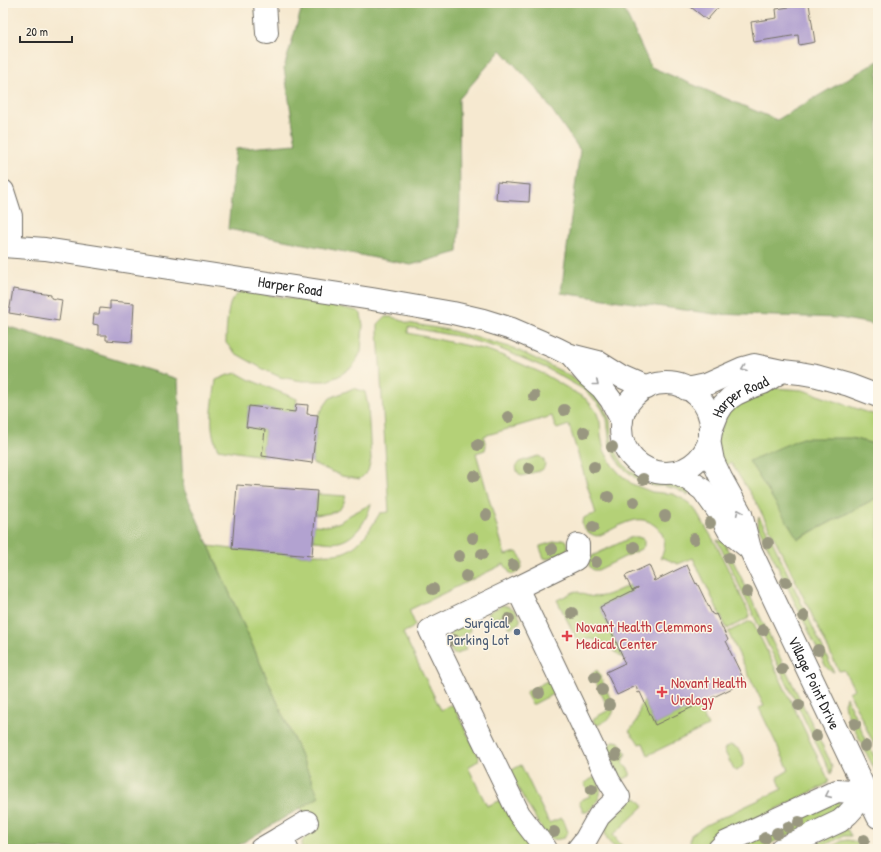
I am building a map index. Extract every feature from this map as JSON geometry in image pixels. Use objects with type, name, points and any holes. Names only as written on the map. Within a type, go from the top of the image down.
[{"type":"main road","points":[[265,3],[267,33]]},
{"type":"main road","points":[[3,191],[11,216],[7,246]]},
{"type":"main road","name":"Harper Road","points":[[7,246],[46,249],[452,313],[483,320],[512,329],[570,355],[598,362],[647,388]]},
{"type":"main road","name":"Harper Road","points":[[570,355],[587,375],[602,388],[611,400],[622,421]]},
{"type":"main road","name":"Harper Road","points":[[686,388],[705,385],[743,368],[754,365],[817,376],[850,385],[878,396]]},
{"type":"main road","name":"Harper Road","points":[[710,437],[718,413],[730,398],[748,388],[763,383],[782,371]]},
{"type":"main road","points":[[660,384],[673,384],[686,388],[703,403],[708,412],[710,437],[704,452],[696,462],[686,469],[674,473],[660,473],[646,469],[634,461],[626,449],[621,436],[622,421],[626,408],[635,396],[647,388],[660,384]]},
{"type":"main road","name":"Village Point Drive","points":[[710,437],[713,461],[741,514],[750,549],[878,817]]},
{"type":"main road","name":"Village Point Drive","points":[[674,473],[689,480],[703,490],[718,511],[730,533],[750,549]]},
{"type":"main road","points":[[546,849],[519,814],[430,630],[576,559],[578,554],[578,546]]},
{"type":"main road","points":[[517,588],[609,781],[619,798],[599,816],[586,839],[578,849]]},
{"type":"main road","points":[[719,849],[725,843],[836,791],[866,793]]},
{"type":"main road","points":[[781,849],[840,821],[866,793]]},
{"type":"main road","points":[[261,849],[284,843],[307,822]]},
{"type":"green space","points":[[308,3],[621,3],[651,67],[777,120],[878,61],[878,325],[839,318],[714,314],[561,293],[580,150],[537,89],[501,50],[459,99],[460,202],[458,252],[411,265],[228,229],[236,149],[296,144],[284,68],[302,7]]},
{"type":"green space","points":[[241,291],[321,303],[358,311],[361,314],[363,325],[361,352],[353,366],[339,376],[326,381],[302,381],[280,377],[235,353],[226,343],[227,321],[230,303]]},
{"type":"green space","points":[[385,317],[392,317],[408,323],[453,331],[513,348],[561,371],[595,392],[610,420],[612,442],[622,462],[628,469],[649,481],[676,485],[690,492],[688,495],[676,489],[664,486],[654,486],[638,480],[621,466],[610,446],[607,419],[597,402],[583,389],[546,368],[498,348],[461,337],[408,327],[408,333],[487,350],[501,355],[544,374],[586,399],[596,411],[600,422],[604,450],[612,465],[620,474],[632,484],[652,492],[673,494],[690,504],[696,511],[716,544],[750,615],[749,618],[727,629],[693,558],[678,564],[664,558],[660,558],[664,546],[663,537],[654,525],[647,521],[640,520],[625,523],[597,536],[591,534],[584,528],[582,522],[583,519],[587,516],[596,514],[569,425],[557,429],[552,416],[484,436],[486,446],[485,450],[476,453],[505,555],[517,552],[520,555],[522,566],[515,574],[511,575],[504,564],[409,610],[415,624],[412,628],[403,633],[441,710],[450,705],[454,707],[479,757],[478,761],[468,767],[487,806],[499,801],[532,849],[301,849],[303,840],[315,831],[301,808],[319,797],[209,546],[312,556],[312,554],[338,554],[348,551],[354,547],[364,537],[380,513],[389,512],[378,331],[378,324]]},
{"type":"green space","points":[[3,325],[178,379],[183,487],[319,797],[232,849],[3,849]]},
{"type":"green space","points":[[237,373],[250,380],[297,399],[295,412],[249,406],[246,427],[265,430],[262,456],[218,449],[215,441],[212,424],[212,407],[216,380]]},
{"type":"green space","points":[[354,388],[365,392],[368,406],[371,459],[368,471],[360,479],[342,476],[312,463],[318,415],[330,398]]},
{"type":"green space","points":[[774,388],[803,390],[878,416],[878,445],[851,438],[799,539],[878,497],[878,753],[849,692],[854,689],[844,670],[839,671],[757,504],[731,463],[722,468],[716,439],[731,406]]},
{"type":"green space","points":[[802,438],[851,438],[878,445],[878,497],[798,539],[749,461]]},
{"type":"green space","points":[[538,456],[542,458],[544,462],[544,468],[542,470],[522,476],[519,474],[516,468],[519,462]]},
{"type":"green space","points":[[317,494],[346,496],[342,506],[337,511],[315,515]]},
{"type":"green space","points":[[371,504],[364,522],[351,537],[336,543],[313,541],[314,525],[327,526],[340,522]]},
{"type":"green space","points":[[759,517],[769,534],[834,672],[826,667],[757,524]]},
{"type":"green space","points":[[632,537],[643,539],[644,546],[641,549],[598,570],[593,570],[589,566],[589,560],[592,556]]},
{"type":"green space","points":[[564,539],[567,541],[568,547],[566,551],[547,559],[544,558],[540,546]]},
{"type":"green space","points":[[717,540],[724,542],[830,761],[832,767],[831,774]]},
{"type":"green space","points":[[630,585],[633,591],[600,607],[623,657],[622,658],[607,644],[592,639],[577,640],[557,600],[576,591],[584,595],[597,597],[603,596]]},
{"type":"green space","points":[[502,605],[515,611],[520,618],[519,623],[510,628],[504,615],[491,620],[489,617],[489,612]]},
{"type":"green space","points":[[750,621],[753,622],[829,781],[827,784],[727,834],[708,849],[689,849],[692,847],[690,843],[691,835],[706,825],[782,789],[778,777],[789,770],[759,708],[764,706],[728,632]]},
{"type":"green space","points":[[466,624],[469,625],[469,632],[459,637],[466,649],[454,654],[449,646],[450,634],[452,630]]},
{"type":"green space","points":[[597,670],[614,706],[611,716],[598,725],[595,724],[593,720],[594,718],[609,710],[592,674]]},
{"type":"green space","points":[[549,681],[555,690],[555,693],[532,704],[526,692]]},
{"type":"green space","points":[[846,697],[878,764],[878,777],[845,709],[844,703]]},
{"type":"green space","points":[[644,701],[655,725],[698,704],[708,726],[648,755],[643,743],[639,744],[629,731],[637,720],[640,707]]},
{"type":"green space","points":[[615,741],[619,742],[626,753],[623,763],[629,771],[630,776],[624,779],[619,776],[608,751],[608,745]]},
{"type":"green space","points":[[730,745],[739,749],[744,757],[743,765],[736,771],[734,770],[724,750]]},
{"type":"green space","points":[[521,765],[549,823],[561,818],[563,819],[568,832],[564,838],[555,839],[547,836],[526,803],[510,771]]},
{"type":"green space","points":[[593,778],[598,781],[600,785],[600,796],[589,810],[583,812],[579,802],[590,796],[584,783]]},
{"type":"green space","points":[[634,798],[638,799],[644,806],[613,835],[622,846],[613,846],[608,841],[605,830],[609,821]]},
{"type":"green space","points":[[834,801],[839,802],[841,808],[836,812],[759,849],[737,849]]},
{"type":"green space","points":[[847,829],[851,836],[843,836],[817,849],[805,849],[844,830]]},
{"type":"green space","points":[[847,840],[856,842],[862,849],[826,849],[842,841]]},
{"type":"building","points":[[686,3],[722,3],[707,20]]},
{"type":"building","points":[[809,4],[815,42],[799,45],[798,35],[754,42],[751,22],[777,18],[776,9]]},
{"type":"building","points":[[497,182],[530,185],[529,202],[496,200]]},
{"type":"building","points":[[13,289],[51,295],[51,298],[62,300],[59,321],[9,313]]},
{"type":"building","points":[[110,301],[134,303],[132,342],[106,340],[106,335],[98,335],[98,325],[93,324],[94,314],[99,314],[100,308],[110,309]]},
{"type":"building","points":[[296,404],[308,405],[307,414],[318,415],[312,463],[262,456],[265,430],[246,427],[249,406],[295,412]]},
{"type":"building","points":[[237,485],[317,491],[312,556],[232,549]]},
{"type":"building","points":[[649,565],[655,579],[653,580],[654,581],[687,565],[712,614],[716,614],[728,640],[726,641],[729,649],[745,682],[655,725],[640,692],[638,693],[636,686],[617,695],[606,672],[625,663],[600,607],[638,588],[632,590],[625,576]]},
{"type":"place","name":"Surgical Parking Lot","points":[[517,632]]},
{"type":"place","name":"Novant Health Clemmons Medical Center","points":[[567,636]]},
{"type":"place","name":"Novant Health Urology","points":[[662,692]]}]
